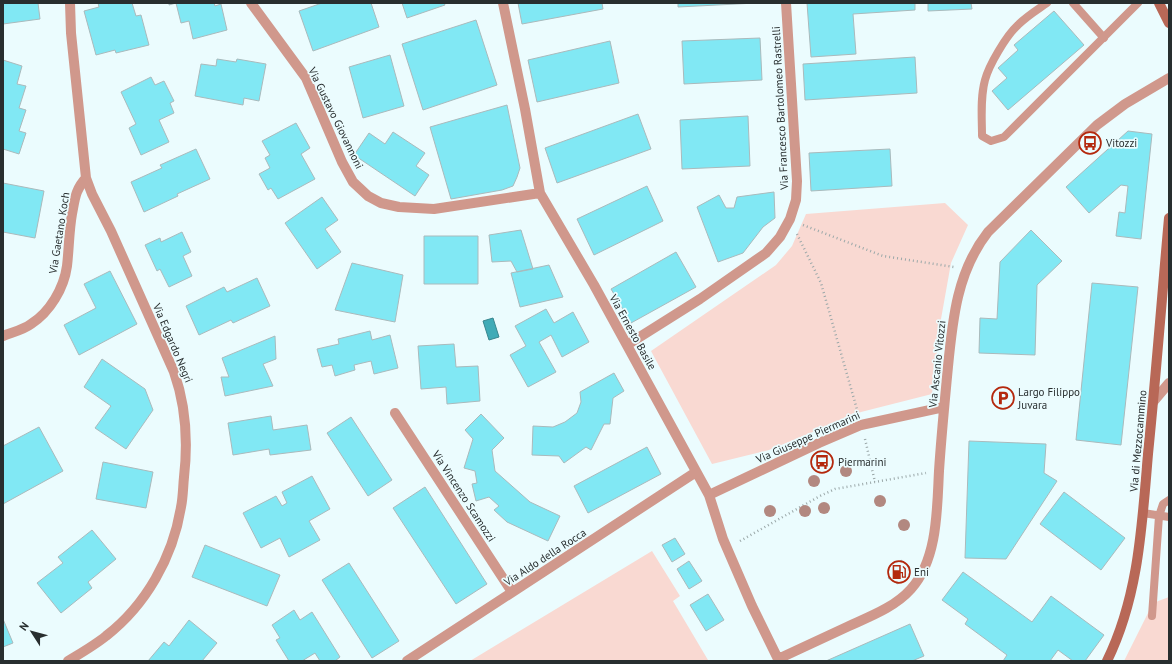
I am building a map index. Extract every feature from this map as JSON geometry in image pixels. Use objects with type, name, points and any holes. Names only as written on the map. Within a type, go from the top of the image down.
[{"type":"main road","points":[[1159,3],[1169,23]]},
{"type":"main road","name":"Via di Mezzocammino","points":[[1107,661],[1122,625],[1131,592],[1140,539],[1169,218]]},
{"type":"street","name":"Via Edgardo Negri","points":[[68,661],[106,636],[118,626],[138,604],[156,578],[177,529],[182,507],[186,446],[183,404],[174,372],[86,178],[71,33],[70,3]]},
{"type":"street","name":"Via Gustavo Giovannoni","points":[[251,3],[306,78],[342,162],[353,182],[368,196],[381,203],[394,206],[434,209],[540,193]]},
{"type":"street","name":"Via Ernesto Basile","points":[[503,3],[525,109],[540,193],[594,285],[709,495],[727,548],[755,613],[778,660]]},
{"type":"street","name":"Via Francesco Bartolomeo Rastrelli","points":[[627,345],[700,299],[766,253],[780,237],[790,219],[796,200],[797,181],[786,3]]},
{"type":"street","name":"Via Ascanio Vitozzi","points":[[778,660],[887,608],[904,596],[918,580],[930,553],[938,509],[939,471],[944,407],[953,320],[966,269],[988,232],[1090,130],[1125,104],[1169,78]]},
{"type":"street","name":"Via Gaetano Koch","points":[[3,336],[30,325],[52,304],[63,280],[67,266],[70,230],[76,194],[86,178]]},
{"type":"street","points":[[1153,402],[1169,383]]},
{"type":"street","name":"Via Giuseppe Piermarini","points":[[709,495],[861,424],[944,407]]},
{"type":"street","name":"Via Vincenzo Scamozzi","points":[[395,413],[512,592]]},
{"type":"street","name":"Via Aldo della Rocca","points":[[407,661],[696,472]]},
{"type":"lane","points":[[1047,3],[1031,13],[1016,26],[995,56],[985,80],[982,95],[982,136],[991,141],[1004,137],[1138,3]]},
{"type":"lane","points":[[1073,3],[1104,38]]},
{"type":"lane","points":[[1152,616],[1159,516],[1163,504],[1169,500]]},
{"type":"lane","points":[[1143,513],[1169,517]]},
{"type":"path","points":[[790,219],[883,256],[966,269]]},
{"type":"path","points":[[790,219],[821,283],[861,424],[875,482]]},
{"type":"path","points":[[727,548],[823,494],[838,488],[939,471]]},
{"type":"shaded area","points":[[945,203],[968,225],[951,263],[941,319],[932,394],[861,412],[769,450],[712,464],[651,351],[776,265],[792,246],[806,214]]},
{"type":"shaded area","points":[[652,551],[680,596],[673,601],[708,660],[470,661]]},
{"type":"shaded area","points":[[1169,597],[1169,661],[1124,661],[1153,603]]},
{"type":"water","points":[[493,318],[499,337],[489,340],[483,321]]},
{"type":"building","points":[[3,3],[38,3],[40,19],[3,24]]},
{"type":"building","points":[[98,3],[132,3],[136,16],[141,15],[149,45],[116,53],[115,50],[96,55],[84,11],[99,7]]},
{"type":"building","points":[[176,3],[214,3],[215,6],[221,4],[227,30],[193,39],[189,21],[181,23]]},
{"type":"building","points":[[322,3],[371,3],[379,27],[313,51],[299,11]]},
{"type":"building","points":[[402,3],[444,3],[445,5],[407,18]]},
{"type":"building","points":[[518,3],[602,3],[603,9],[522,24]]},
{"type":"building","points":[[678,3],[756,3],[678,7]]},
{"type":"building","points":[[807,3],[915,3],[915,10],[853,14],[856,54],[811,57]]},
{"type":"building","points":[[928,3],[971,3],[972,9],[928,11]]},
{"type":"building","points":[[1054,11],[1084,45],[1008,110],[992,91],[1007,78],[998,68],[1018,50],[1014,45]]},
{"type":"building","points":[[476,20],[497,85],[423,110],[402,44]]},
{"type":"building","points":[[760,38],[762,80],[684,84],[682,41]]},
{"type":"building","points":[[610,41],[619,83],[537,102],[528,60]]},
{"type":"building","points":[[390,55],[404,106],[363,118],[349,67]]},
{"type":"building","points":[[915,57],[917,93],[805,100],[803,64]]},
{"type":"building","points":[[217,59],[236,62],[237,59],[266,64],[259,101],[244,98],[243,105],[195,96],[201,64],[216,66]]},
{"type":"building","points":[[3,60],[22,66],[17,84],[26,86],[19,108],[26,110],[19,131],[26,133],[19,154],[3,149]]},
{"type":"building","points":[[151,77],[155,85],[164,81],[174,101],[170,103],[174,113],[159,120],[169,142],[141,155],[129,128],[136,124],[121,92]]},
{"type":"building","points":[[507,105],[520,168],[513,186],[502,190],[451,199],[430,127]]},
{"type":"building","points":[[638,114],[651,149],[557,183],[545,148]]},
{"type":"building","points":[[748,116],[750,166],[682,169],[680,120]]},
{"type":"building","points":[[296,123],[310,148],[301,154],[315,179],[278,199],[271,188],[268,190],[259,174],[270,168],[265,158],[270,155],[262,141]]},
{"type":"building","points":[[1128,131],[1152,134],[1141,239],[1116,236],[1119,212],[1125,213],[1128,186],[1121,185],[1089,213],[1066,187]]},
{"type":"building","points":[[393,132],[425,153],[416,166],[429,175],[415,196],[354,155],[369,133],[385,144]]},
{"type":"building","points":[[196,149],[210,179],[177,194],[178,196],[144,212],[131,182],[162,168],[160,165]]},
{"type":"building","points":[[890,149],[892,186],[811,191],[809,153]]},
{"type":"building","points":[[3,183],[44,191],[35,238],[3,232]]},
{"type":"building","points":[[647,186],[663,221],[594,255],[577,219]]},
{"type":"building","points":[[774,192],[775,218],[763,227],[743,253],[718,262],[697,207],[719,195],[726,208],[734,208],[737,197]]},
{"type":"building","points":[[322,197],[338,220],[325,229],[341,252],[317,269],[285,223]]},
{"type":"building","points":[[521,230],[533,269],[517,272],[511,261],[492,262],[489,235]]},
{"type":"building","points":[[1031,230],[1062,261],[1037,285],[1035,355],[979,353],[980,318],[997,319],[1000,262]]},
{"type":"building","points":[[182,232],[191,252],[183,256],[192,276],[169,287],[160,269],[157,271],[145,245],[160,238],[161,242]]},
{"type":"building","points":[[424,236],[478,236],[478,284],[424,284]]},
{"type":"building","points":[[676,252],[696,287],[631,323],[611,289]]},
{"type":"building","points":[[352,263],[403,275],[395,322],[335,310]]},
{"type":"building","points":[[549,265],[563,297],[520,307],[511,273]]},
{"type":"building","points":[[110,271],[137,324],[79,355],[64,325],[96,308],[84,284]]},
{"type":"building","points":[[257,278],[270,306],[233,323],[231,320],[199,335],[186,306],[224,287],[227,292]]},
{"type":"building","points":[[1092,283],[1138,287],[1121,445],[1076,440]]},
{"type":"building","points":[[546,309],[554,323],[573,312],[589,342],[562,357],[551,335],[539,342],[556,372],[528,387],[510,355],[526,346],[515,326]]},
{"type":"building","points":[[370,331],[372,340],[390,335],[398,368],[374,374],[371,361],[354,365],[355,370],[335,376],[332,365],[322,367],[317,349],[339,344],[338,339]]},
{"type":"building","points":[[275,336],[276,359],[263,364],[273,386],[225,396],[221,377],[229,377],[222,358]]},
{"type":"building","points":[[454,344],[456,367],[478,366],[480,401],[447,404],[446,387],[421,389],[418,346]]},
{"type":"building","points":[[102,359],[145,389],[153,410],[126,449],[95,428],[111,406],[84,387]]},
{"type":"building","points":[[614,373],[624,391],[613,398],[610,424],[604,424],[591,450],[586,447],[564,463],[559,456],[532,455],[533,426],[553,427],[565,422],[577,413],[581,402],[580,392]]},
{"type":"building","points":[[481,414],[504,438],[492,450],[495,471],[530,502],[560,516],[548,541],[507,522],[494,510],[499,506],[489,497],[476,501],[472,484],[477,483],[475,471],[464,468],[473,439],[465,430]]},
{"type":"building","points":[[271,416],[273,430],[307,425],[311,450],[270,455],[269,449],[233,455],[228,423]]},
{"type":"building","points":[[351,417],[392,480],[368,496],[327,433]]},
{"type":"building","points":[[39,427],[63,471],[3,504],[3,446]]},
{"type":"building","points":[[969,441],[1046,444],[1044,473],[1057,481],[1006,559],[965,558]]},
{"type":"building","points":[[647,447],[661,474],[588,513],[574,486]]},
{"type":"building","points":[[103,462],[153,472],[146,508],[96,499]]},
{"type":"building","points":[[312,476],[330,509],[309,521],[320,540],[289,557],[280,538],[261,548],[243,513],[276,496],[282,506],[287,503],[282,492]]},
{"type":"building","points":[[425,487],[487,584],[456,604],[393,508]]},
{"type":"building","points":[[1064,492],[1125,538],[1101,570],[1040,524]]},
{"type":"building","points":[[92,530],[116,559],[88,582],[92,588],[61,613],[37,583],[63,563],[58,557]]},
{"type":"building","points":[[675,538],[685,554],[672,562],[662,545]]},
{"type":"building","points":[[205,545],[280,575],[267,606],[192,577]]},
{"type":"building","name":"Eni","points":[[901,560],[910,567],[898,584],[888,578]]},
{"type":"building","points":[[689,561],[702,581],[689,589],[677,569]]},
{"type":"building","points":[[349,563],[399,641],[372,658],[322,580]]},
{"type":"building","points":[[963,572],[1032,622],[1051,596],[1104,635],[1085,661],[1073,661],[1058,650],[1050,661],[1003,661],[1007,655],[965,624],[968,619],[942,600]]},
{"type":"building","points":[[708,594],[724,620],[706,631],[690,605]]},
{"type":"building","points":[[294,610],[300,620],[312,612],[340,657],[335,661],[320,661],[315,653],[302,661],[289,661],[276,640],[280,638],[272,625]]},
{"type":"building","points":[[3,619],[13,643],[3,647]]},
{"type":"building","points":[[189,620],[217,643],[202,661],[148,661],[164,642],[169,646]]},
{"type":"building","points":[[910,624],[924,656],[912,661],[826,661]]},
{"type":"place","name":"Vitozzi","points":[[1090,143]]},
{"type":"place","name":"Largo Filippo Juvara","points":[[1003,398]]},
{"type":"place","name":"Piermarini","points":[[822,462]]},
{"type":"place","name":"Eni","points":[[899,572]]}]
